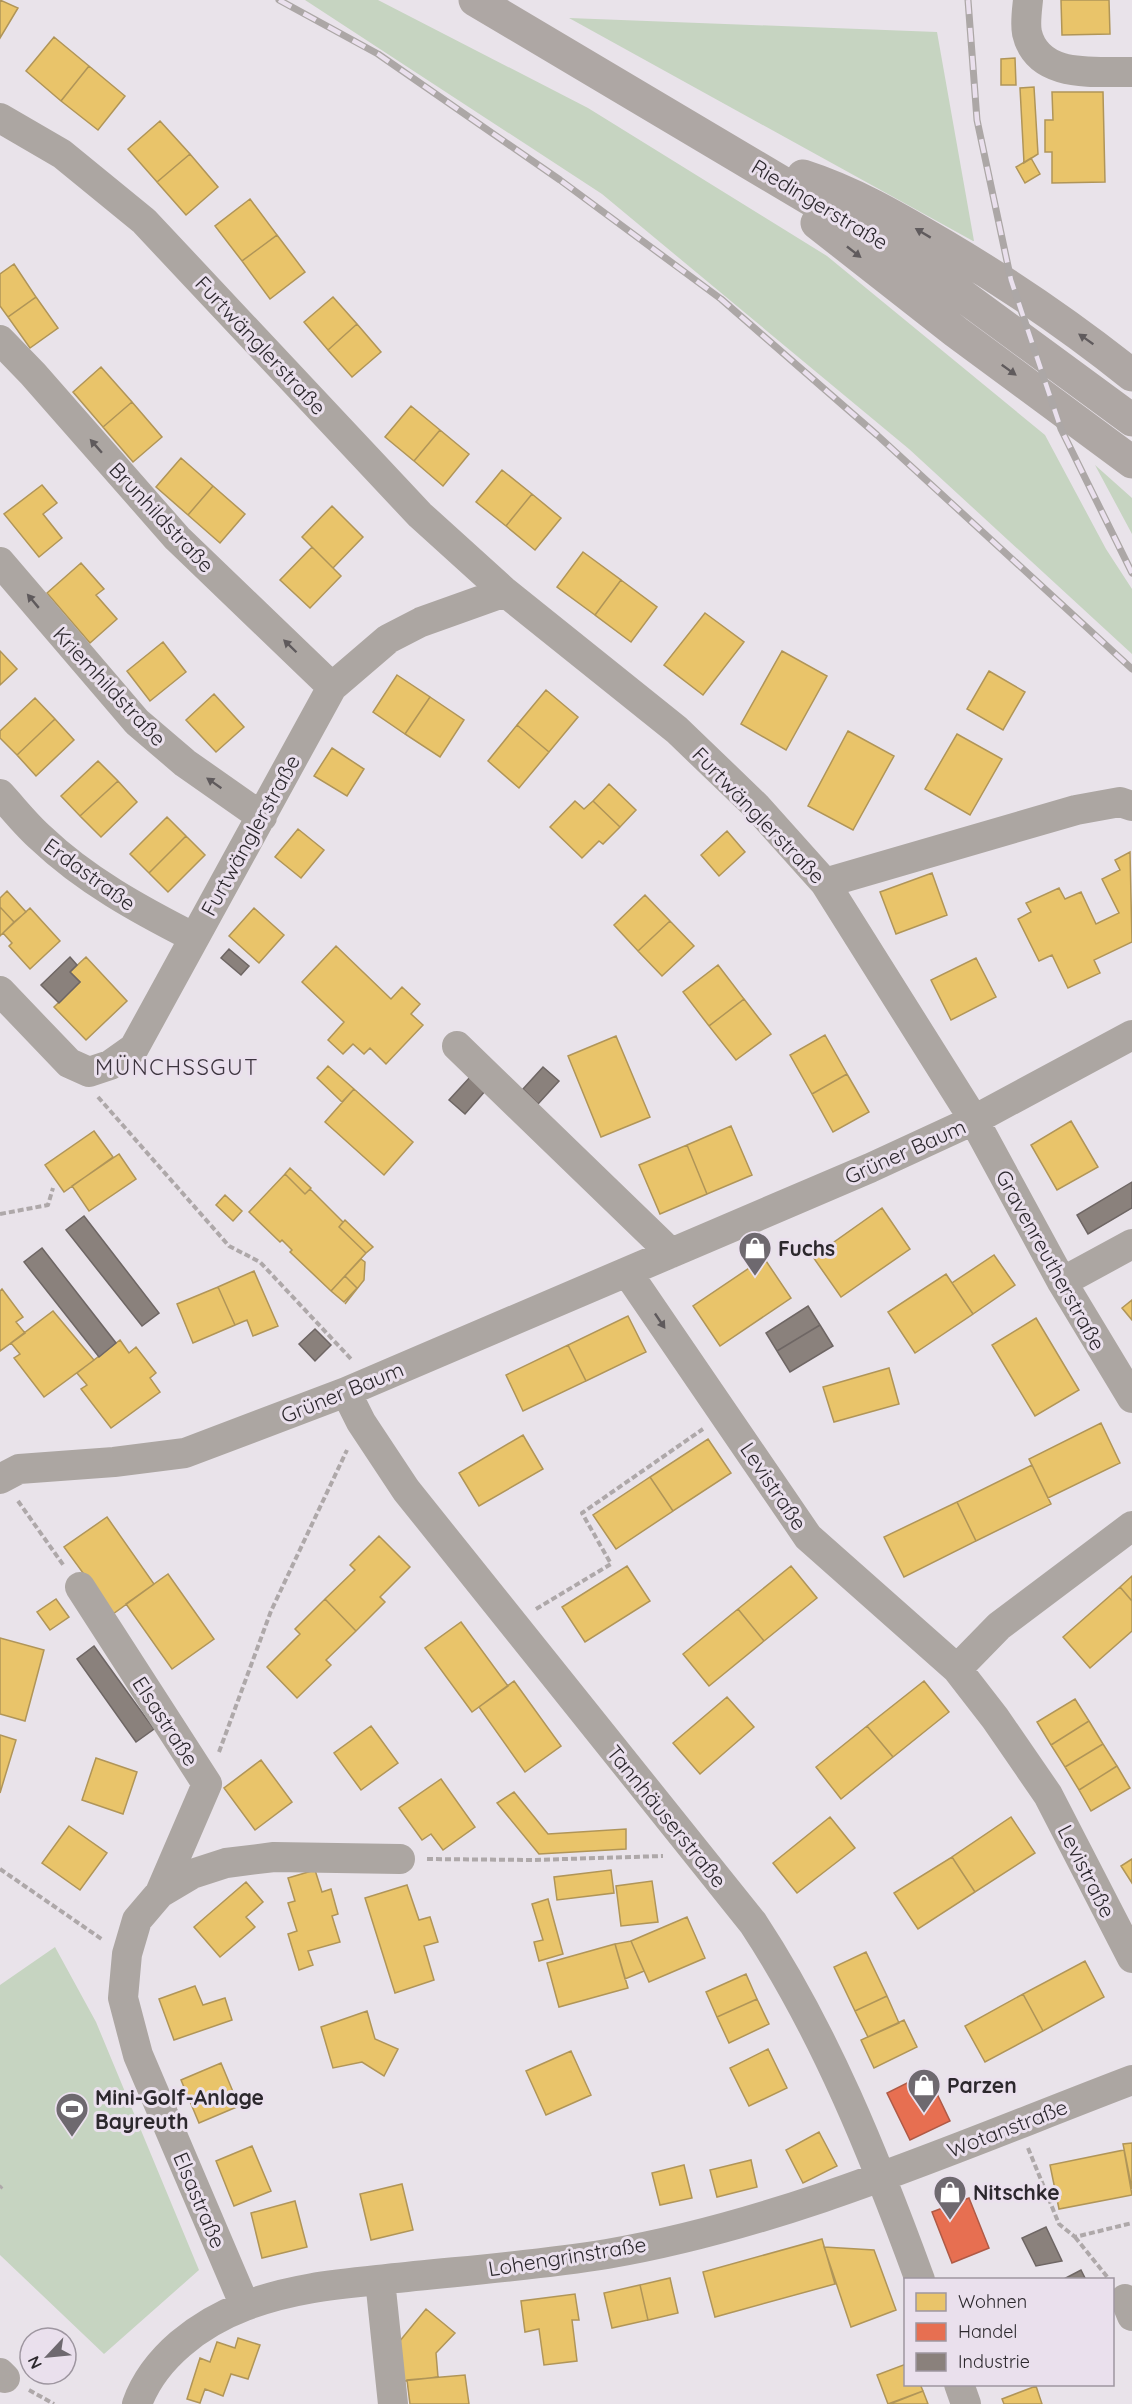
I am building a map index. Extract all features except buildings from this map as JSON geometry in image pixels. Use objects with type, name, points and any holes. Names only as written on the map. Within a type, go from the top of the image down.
[{"type":"main road","name":"Riedingerstraße","points":[[451,0],[483,6],[746,159],[889,246],[956,290],[1132,420]]},
{"type":"main road","points":[[746,159],[831,185],[886,211],[998,278],[1097,347],[1132,375]]},
{"type":"main road","points":[[746,159],[856,254],[956,332],[1132,462]]},
{"type":"street","points":[[1028,0],[1027,33],[1038,55],[1060,69],[1132,72]]},
{"type":"street","name":"Furtwänglerstraße","points":[[0,118],[62,153],[144,220],[420,515],[505,592],[677,730],[756,806],[825,882],[974,1120]]},
{"type":"street","name":"Brunhildstraße","points":[[0,340],[33,374],[177,538],[332,687]]},
{"type":"street","name":"Kriemhildstraße","points":[[0,562],[137,722],[184,763],[262,817]]},
{"type":"street","name":"Furtwänglerstraße","points":[[89,1072],[110,1065],[134,1048],[332,687],[388,639],[421,622],[505,592]]},
{"type":"street","name":"Erdastraße","points":[[0,794],[41,839],[89,877],[141,911],[193,937]]},
{"type":"street","points":[[825,882],[1076,810],[1120,802],[1132,806]]},
{"type":"street","points":[[0,991],[69,1064],[89,1072]]},
{"type":"street","name":"Grüner Baum","points":[[9,1490],[18,1469],[114,1462],[185,1453],[356,1388],[974,1120],[1132,1035]]},
{"type":"street","points":[[457,1046],[671,1253]]},
{"type":"street","name":"Gravenreutherstraße","points":[[974,1120],[1062,1282],[1132,1398]]},
{"type":"street","points":[[1062,1282],[1132,1244]]},
{"type":"street","name":"Levistraße","points":[[627,1272],[808,1537],[957,1669],[995,1718],[1048,1795],[1132,1958]]},
{"type":"street","name":"Tannhäuserstraße","points":[[356,1388],[362,1422],[406,1490],[753,1923],[795,1990],[882,2176],[919,2278]]},
{"type":"street","points":[[957,1669],[999,1626],[1132,1526]]},
{"type":"street","name":"Elsastraße","points":[[80,1587],[207,1784],[160,1893],[137,1920],[127,1954],[123,1998],[138,2055],[245,2306]]},
{"type":"street","name":"Elsastraße","points":[[160,1893],[192,1874],[226,1863],[274,1857],[400,1859]]},
{"type":"street","name":"Wotanstraße","points":[[882,2176],[1132,2080]]},
{"type":"street","name":"Lohengrinstraße","points":[[137,2404],[165,2357],[203,2327],[245,2306],[309,2287],[608,2254],[741,2223],[882,2176]]},
{"type":"street","points":[[380,2280],[393,2404]]},
{"type":"street","points":[[959,2386],[966,2404]]},
{"type":"path","points":[[89,1072],[97,1096],[229,1246],[260,1262],[352,1360],[356,1388]]},
{"type":"path","points":[[0,1214],[48,1205],[53,1188]]},
{"type":"path","points":[[513,1624],[611,1564],[582,1513],[724,1414]]},
{"type":"path","points":[[207,1784],[271,1611],[362,1422]]},
{"type":"path","points":[[9,1490],[80,1587]]},
{"type":"path","points":[[400,1859],[523,1860],[698,1855]]},
{"type":"path","points":[[0,1869],[76,1924]]},
{"type":"path","points":[[1018,2124],[1059,2224],[1075,2237],[1107,2278]]},
{"type":"path","points":[[1075,2237],[1132,2223]]},
{"type":"path","points":[[8,2379],[54,2404]]},
{"type":"green space","points":[[305,0],[378,0],[588,108],[827,256],[1045,435],[1106,549],[1132,589],[1132,654],[909,449],[602,194]]},
{"type":"green space","points":[[569,18],[937,32],[974,241],[973,241]]},
{"type":"green space","points":[[1095,465],[1132,498],[1132,534]]},
{"type":"green space","name":"Mini-Golf-Anlage Bayreuth","points":[[55,1947],[96,2022],[199,2270],[104,2354],[78,2329],[78,2326],[75,2326],[0,2255],[0,1985]]},
{"type":"railway","points":[[279,0],[378,54],[560,180],[721,299],[877,435],[1132,669]]},
{"type":"railway","points":[[968,0],[977,120],[1011,280],[1061,429],[1132,573]]},
{"type":"place","name":"Fuchs","points":[[755,1277]]},
{"type":"place","name":"Parzen","points":[[924,2114]]},
{"type":"place","name":"Mini-Golf-Anlage Bayreuth","points":[[72,2138]]},
{"type":"place","name":"Nitschke","points":[[950,2221]]},
{"type":"district","name":"MÜNCHSSGUT","points":[[177,1067]]}]
